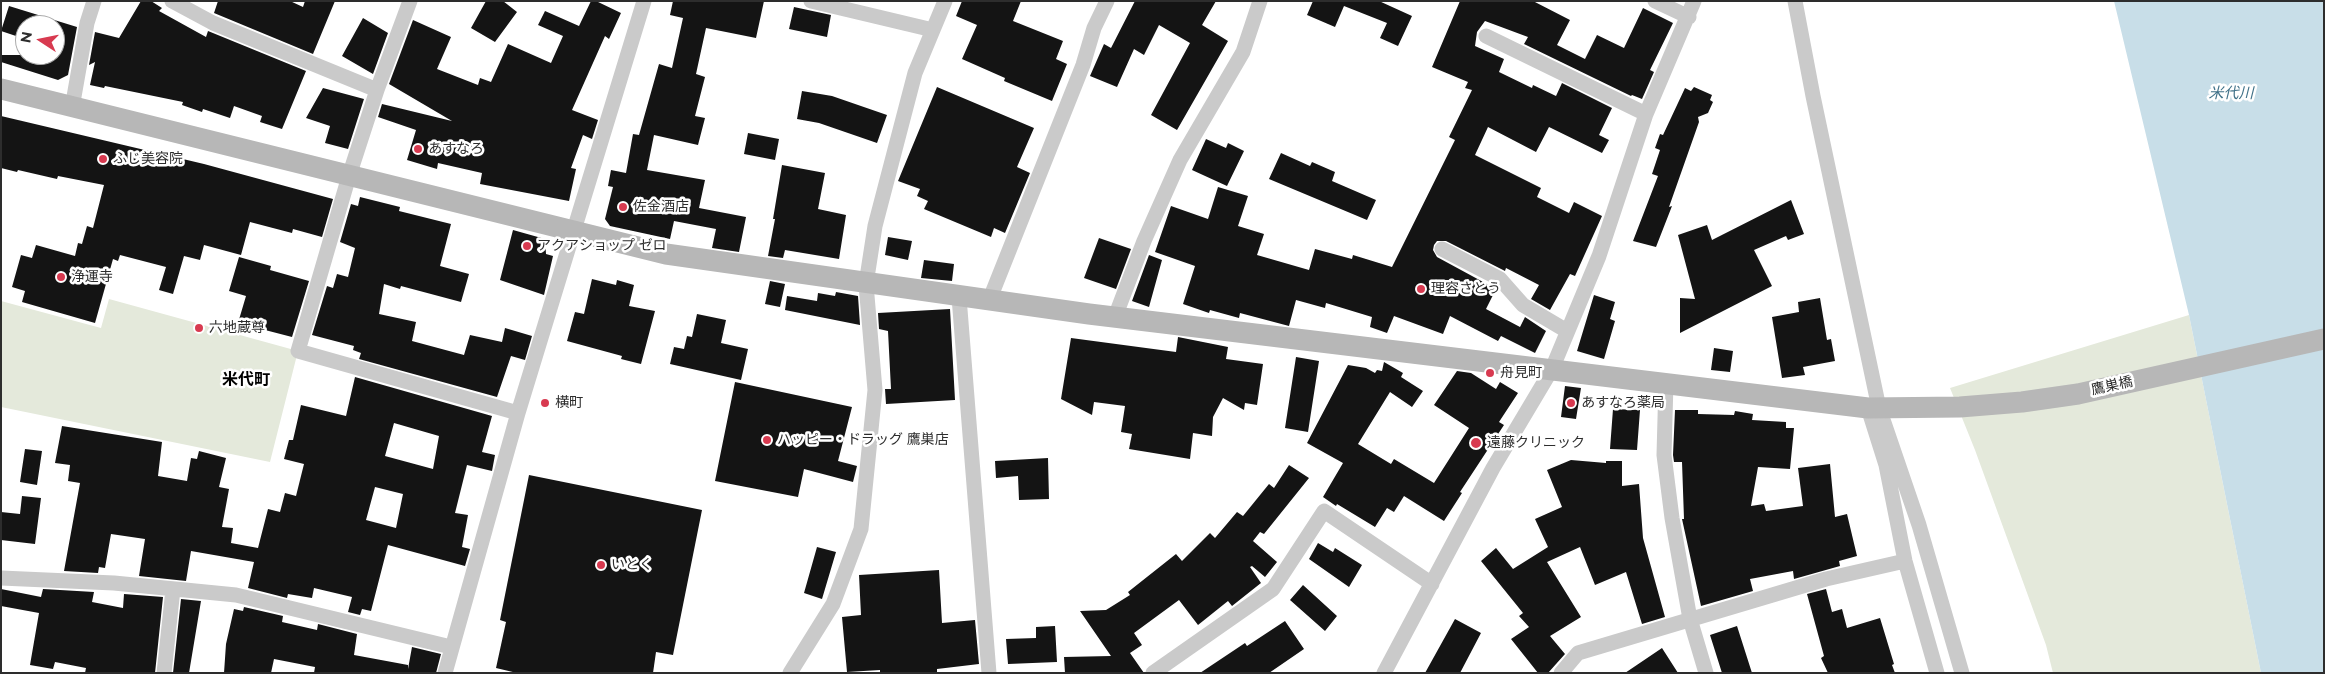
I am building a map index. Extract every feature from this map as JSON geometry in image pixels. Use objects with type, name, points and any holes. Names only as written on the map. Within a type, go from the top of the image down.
[{"type":"street","points":[[72,108],[87,23],[94,1]]},
{"type":"street","points":[[172,1],[213,23],[377,90]]},
{"type":"street","points":[[410,1],[377,90],[349,176],[298,351],[518,413]]},
{"type":"street","points":[[445,673],[518,413],[644,1]]},
{"type":"street","points":[[811,1],[933,30]]},
{"type":"street","points":[[790,673],[833,604],[861,529],[875,390],[866,284],[875,226],[915,73],[946,1]]},
{"type":"street","points":[[989,301],[1083,65],[1094,28],[1107,1]]},
{"type":"street","points":[[1115,318],[1144,242],[1180,160],[1243,52],[1260,1]]},
{"type":"street","points":[[1655,1],[1689,17]]},
{"type":"street","points":[[1384,673],[1493,468],[1552,369],[1599,256],[1646,114],[1689,17],[1694,1]]},
{"type":"street","points":[[1795,1],[1813,96],[1882,408],[1919,525],[1962,673]]},
{"type":"street","points":[[1486,36],[1646,114]]},
{"type":"street","name":"鷹巣橋","points":[[1,89],[574,233],[666,254],[1115,318],[1882,408],[1960,407],[2022,402],[2078,394],[2324,339]]},
{"type":"street","points":[[1442,249],[1500,278],[1523,305],[1567,331]]},
{"type":"street","points":[[960,297],[989,673]]},
{"type":"street","points":[[1666,382],[1664,455],[1672,518],[1690,619],[1706,673]]},
{"type":"street","points":[[1882,408],[1886,465],[1904,561],[1937,673]]},
{"type":"street","points":[[1153,673],[1274,589],[1324,511],[1432,584]]},
{"type":"street","points":[[1561,673],[1578,653],[1826,579],[1904,561]]},
{"type":"street","points":[[1,578],[114,583],[236,595],[451,647]]},
{"type":"street","points":[[164,673],[173,589]]},
{"type":"shaded area","points":[[109,299],[298,351],[270,462],[1,407],[1,301],[101,328]]},
{"type":"shaded area","points":[[2189,315],[2261,673],[2053,673],[2046,645],[1975,450],[1950,388]]},
{"type":"water","name":"米代川","points":[[2114,1],[2324,1],[2324,673],[2261,673],[2189,315]]},
{"type":"building","points":[[141,1],[151,1],[162,8],[159,11],[206,37],[208,31],[306,71],[282,129],[260,122],[262,116],[234,106],[230,118],[203,109],[202,112],[182,105],[183,102],[105,86],[104,88],[90,85],[95,62],[89,65],[95,32],[119,38]]},
{"type":"building","points":[[218,1],[290,1],[303,7],[305,1],[335,1],[313,54],[214,13]]},
{"type":"building","points":[[486,1],[503,1],[517,12],[495,42],[471,28]]},
{"type":"building","points":[[591,1],[596,1],[621,13],[609,39],[605,36],[572,110],[598,120],[592,139],[583,135],[571,168],[576,169],[569,201],[480,184],[482,173],[438,163],[437,169],[407,160],[416,130],[378,117],[382,104],[452,121],[389,84],[413,20],[451,37],[437,69],[478,85],[480,78],[491,82],[508,44],[551,63],[563,36],[538,25],[545,11],[579,26]]},
{"type":"building","points":[[673,1],[764,1],[756,38],[706,28],[696,74],[705,77],[695,116],[705,118],[698,145],[654,135],[647,170],[705,180],[699,208],[746,217],[739,252],[712,248],[716,229],[674,221],[670,239],[610,226],[605,219],[613,187],[608,186],[611,170],[626,173],[633,134],[639,135],[659,64],[672,68],[683,18],[670,15]]},
{"type":"building","points":[[962,1],[1021,1],[1013,21],[1063,41],[1056,59],[1067,64],[1052,101],[1004,81],[1005,78],[962,59],[977,25],[956,16]]},
{"type":"building","points":[[1135,1],[1216,1],[1202,25],[1228,41],[1177,130],[1151,115],[1190,43],[1159,25],[1144,55],[1134,49],[1117,87],[1090,76],[1104,44],[1111,48]]},
{"type":"building","points":[[1313,1],[1379,1],[1412,16],[1398,46],[1380,38],[1387,23],[1344,6],[1335,27],[1307,15]]},
{"type":"building","points":[[1460,1],[1533,1],[1570,20],[1557,45],[1585,59],[1597,35],[1624,48],[1643,8],[1673,23],[1650,70],[1654,72],[1642,99],[1631,96],[1524,44],[1528,37],[1485,21],[1477,32],[1475,46],[1504,59],[1499,72],[1532,88],[1533,85],[1556,96],[1562,83],[1612,108],[1599,135],[1609,140],[1602,153],[1549,127],[1536,152],[1488,127],[1475,155],[1541,188],[1537,197],[1569,213],[1574,202],[1602,216],[1575,276],[1570,274],[1550,310],[1531,299],[1539,285],[1506,268],[1505,271],[1446,241],[1437,241],[1434,245],[1433,250],[1437,257],[1496,289],[1486,309],[1520,327],[1525,317],[1546,331],[1535,353],[1501,336],[1498,341],[1450,316],[1443,334],[1394,316],[1387,333],[1370,327],[1372,317],[1326,303],[1325,308],[1296,300],[1289,326],[1240,313],[1239,318],[1210,310],[1209,313],[1183,304],[1195,266],[1155,252],[1171,206],[1208,219],[1218,187],[1248,196],[1238,226],[1264,234],[1257,255],[1309,270],[1315,249],[1352,259],[1353,255],[1392,267],[1455,140],[1449,137],[1472,90],[1465,88],[1468,82],[1432,67]]},
{"type":"building","points":[[9,6],[38,15],[15,15],[15,36],[1,31]]},
{"type":"building","points":[[794,7],[831,15],[827,37],[789,29]]},
{"type":"building","points":[[363,18],[388,33],[373,74],[342,56]]},
{"type":"building","points":[[65,23],[77,27],[68,75],[58,80],[1,62],[1,55],[15,55],[15,65],[65,65]]},
{"type":"building","points":[[937,87],[1034,128],[1017,167],[1030,173],[1005,233],[994,228],[991,237],[924,209],[928,201],[917,196],[920,189],[898,181]]},
{"type":"building","points":[[1694,87],[1712,95],[1710,100],[1713,102],[1708,113],[1698,117],[1699,122],[1669,207],[1672,206],[1656,247],[1633,241],[1658,176],[1652,174],[1660,150],[1655,148],[1660,134],[1663,135],[1685,88],[1691,91]]},
{"type":"building","points":[[323,88],[364,99],[348,149],[325,143],[330,126],[306,118]]},
{"type":"building","points":[[802,91],[832,96],[887,115],[877,143],[819,123],[797,119]]},
{"type":"building","points":[[1,116],[204,164],[333,199],[322,237],[293,229],[292,233],[250,222],[241,255],[204,245],[200,260],[184,256],[173,294],[159,290],[166,267],[120,255],[118,261],[113,259],[95,323],[22,302],[25,291],[12,287],[21,255],[32,258],[36,245],[75,256],[78,243],[82,244],[87,226],[93,228],[104,185],[58,176],[57,179],[1,168]]},
{"type":"building","points":[[748,133],[779,139],[775,160],[744,154]]},
{"type":"building","points":[[1206,139],[1226,148],[1228,143],[1244,151],[1227,186],[1192,170]]},
{"type":"building","points":[[1281,153],[1310,166],[1312,162],[1335,172],[1332,181],[1376,200],[1367,220],[1269,179]]},
{"type":"building","points":[[782,165],[825,173],[818,209],[846,215],[839,259],[785,250],[783,258],[768,256]]},
{"type":"building","points":[[360,197],[400,207],[399,211],[451,224],[440,266],[469,274],[461,302],[401,286],[400,289],[384,284],[379,314],[416,322],[412,341],[464,355],[470,335],[502,342],[505,328],[532,336],[525,360],[511,356],[497,397],[359,359],[361,353],[353,350],[354,346],[312,335],[327,286],[333,288],[337,274],[348,277],[355,248],[340,242],[351,204],[358,206]]},
{"type":"building","points":[[1791,200],[1804,234],[1788,240],[1786,236],[1754,250],[1772,286],[1680,333],[1680,298],[1695,299],[1678,235],[1707,225],[1712,240]]},
{"type":"building","points":[[513,230],[545,239],[546,254],[553,256],[544,295],[500,280]]},
{"type":"building","points":[[888,237],[912,241],[908,260],[885,255]]},
{"type":"building","points":[[1099,238],[1131,249],[1116,289],[1084,278]]},
{"type":"building","points":[[1149,255],[1162,260],[1149,307],[1132,301]]},
{"type":"building","points":[[239,257],[271,266],[270,270],[309,281],[292,337],[238,323],[246,296],[229,291]]},
{"type":"building","points":[[924,260],[954,264],[952,281],[921,278]]},
{"type":"building","points":[[592,279],[616,285],[617,280],[634,285],[629,306],[655,311],[641,364],[621,359],[622,356],[567,341],[575,312],[584,314]]},
{"type":"building","points":[[770,281],[785,284],[780,307],[765,304]]},
{"type":"building","points":[[836,292],[858,296],[860,325],[785,310],[787,296],[817,301],[818,293],[835,296]]},
{"type":"building","points":[[1594,295],[1615,302],[1610,319],[1615,321],[1604,359],[1577,351]]},
{"type":"building","points":[[1820,298],[1827,340],[1831,339],[1835,361],[1803,367],[1805,375],[1782,378],[1772,317],[1799,312],[1798,302]]},
{"type":"building","points":[[950,309],[955,400],[886,404],[885,389],[891,389],[888,331],[879,329],[878,313]]},
{"type":"building","points":[[697,314],[726,320],[721,343],[748,349],[741,380],[670,364],[674,347],[684,349],[687,336],[692,337]]},
{"type":"building","points":[[1178,337],[1228,347],[1226,359],[1263,364],[1257,405],[1245,403],[1244,410],[1223,398],[1213,417],[1212,436],[1193,433],[1190,459],[1129,449],[1132,434],[1121,432],[1125,406],[1094,402],[1092,415],[1061,399],[1071,338],[1176,352]]},
{"type":"building","points":[[1714,348],[1733,351],[1730,372],[1711,370]]},
{"type":"building","points":[[1296,357],[1319,361],[1308,432],[1285,428]]},
{"type":"building","points":[[1384,362],[1403,373],[1401,377],[1423,391],[1412,407],[1390,392],[1358,444],[1391,464],[1394,459],[1434,483],[1469,428],[1434,405],[1457,371],[1471,373],[1496,389],[1500,382],[1518,393],[1499,422],[1504,425],[1460,492],[1462,493],[1444,521],[1404,496],[1394,512],[1387,508],[1375,527],[1323,497],[1343,463],[1307,443],[1348,365],[1366,368],[1375,373],[1377,370],[1382,371]]},
{"type":"building","points":[[355,377],[492,416],[482,452],[495,455],[492,471],[467,465],[455,513],[468,515],[462,547],[470,549],[465,566],[388,545],[371,611],[362,609],[360,615],[348,612],[352,597],[314,588],[312,598],[288,594],[287,598],[248,588],[254,562],[191,551],[186,581],[139,576],[145,539],[111,534],[105,568],[99,567],[98,573],[64,571],[80,483],[68,481],[70,465],[55,463],[62,426],[162,442],[158,476],[187,481],[191,458],[197,459],[199,451],[226,458],[219,487],[229,489],[222,527],[233,528],[231,543],[258,548],[268,509],[280,512],[285,493],[296,496],[304,464],[284,459],[289,440],[293,440],[301,405],[346,416]],"holes":[[[394,423],[439,436],[433,469],[385,456]],[[375,487],[403,494],[396,528],[366,520]]]},
{"type":"building","name":"ハッピー・ドラッグ 鷹巣店","points":[[735,382],[852,407],[838,461],[857,466],[853,482],[804,469],[798,497],[715,481]]},
{"type":"building","name":"あすなろ薬局","points":[[1565,386],[1581,388],[1576,419],[1561,417]]},
{"type":"building","points":[[1613,409],[1640,410],[1637,450],[1610,449]]},
{"type":"building","points":[[1675,410],[1698,410],[1698,414],[1734,415],[1735,411],[1753,414],[1752,420],[1786,422],[1786,428],[1794,428],[1790,469],[1758,467],[1751,506],[1764,504],[1766,511],[1803,506],[1798,468],[1830,464],[1835,517],[1847,514],[1857,556],[1839,561],[1840,566],[1794,579],[1793,571],[1750,579],[1753,591],[1701,606],[1682,519],[1684,519],[1682,462],[1674,462],[1673,455]]},
{"type":"building","points":[[25,449],[42,451],[37,485],[20,482]]},
{"type":"building","points":[[1048,458],[1049,499],[1019,500],[1018,476],[996,478],[995,461]]},
{"type":"building","points":[[1571,460],[1606,463],[1606,461],[1622,461],[1622,486],[1639,484],[1643,538],[1665,617],[1642,624],[1626,572],[1595,585],[1580,547],[1547,562],[1581,617],[1550,636],[1565,654],[1548,673],[1538,673],[1511,639],[1529,627],[1519,616],[1523,613],[1481,561],[1496,548],[1513,569],[1548,547],[1535,519],[1562,507],[1547,470]]},
{"type":"building","points":[[1289,465],[1309,478],[1264,534],[1260,532],[1253,541],[1277,562],[1265,577],[1252,566],[1250,567],[1261,583],[1232,606],[1228,601],[1198,625],[1179,600],[1134,633],[1142,645],[1130,653],[1144,673],[1065,673],[1064,657],[1111,656],[1080,611],[1106,610],[1130,595],[1128,592],[1176,554],[1182,561],[1210,533],[1215,538],[1237,512],[1243,516],[1269,484],[1274,488]]},
{"type":"building","name":"いとく","points":[[529,475],[702,510],[673,655],[656,652],[653,673],[517,673],[496,668],[506,622],[500,620]]},
{"type":"building","points":[[22,496],[41,498],[35,544],[1,540],[1,512],[20,514]]},
{"type":"building","points":[[1318,543],[1333,552],[1335,548],[1362,565],[1349,587],[1309,559]]},
{"type":"building","points":[[817,547],[836,552],[822,599],[804,593]]},
{"type":"building","points":[[939,570],[942,623],[975,620],[979,664],[937,669],[937,673],[880,673],[880,670],[847,672],[842,617],[861,615],[859,575]]},
{"type":"building","points":[[1303,585],[1337,616],[1325,631],[1290,600]]},
{"type":"building","points":[[1,589],[41,597],[43,589],[94,592],[92,602],[123,608],[124,594],[163,597],[155,673],[85,673],[86,668],[55,662],[53,669],[30,665],[39,613],[1,606]]},
{"type":"building","points":[[1826,589],[1832,612],[1842,609],[1847,628],[1880,618],[1895,673],[1828,673],[1821,658],[1824,656],[1807,594]]},
{"type":"building","points":[[181,599],[201,601],[189,673],[173,673]]},
{"type":"building","points":[[244,607],[283,616],[282,622],[317,630],[318,624],[357,634],[354,655],[408,665],[408,669],[412,647],[441,654],[436,673],[314,673],[315,667],[274,659],[271,673],[224,673],[226,644],[234,609],[243,611]]},
{"type":"building","points":[[1455,619],[1481,633],[1460,673],[1425,673]]},
{"type":"building","points":[[1285,621],[1304,649],[1269,673],[1200,673],[1245,643],[1247,646]]},
{"type":"building","points":[[1055,626],[1057,662],[1008,664],[1006,639],[1036,638],[1036,627]]},
{"type":"building","points":[[1737,626],[1752,673],[1722,673],[1710,635]]},
{"type":"building","points":[[1662,648],[1678,673],[1625,673]]},
{"type":"place","name":"あすなろ","points":[[418,149]]},
{"type":"place","name":"ふじ美容院","points":[[103,159]]},
{"type":"place","name":"佐金酒店","points":[[623,207]]},
{"type":"place","name":"アクアショップ ゼロ","points":[[527,246]]},
{"type":"place","name":"浄運寺","points":[[61,277]]},
{"type":"place","name":"理容さとう","points":[[1421,289]]},
{"type":"place","name":"六地蔵尊","points":[[199,328]]},
{"type":"place","name":"舟見町","points":[[1490,373]]},
{"type":"place","name":"横町","points":[[545,403]]},
{"type":"place","name":"あすなろ薬局","points":[[1571,403]]},
{"type":"place","name":"ハッピー・ドラッグ 鷹巣店","points":[[767,440]]},
{"type":"place","name":"遠藤クリニック","points":[[1476,443]]},
{"type":"place","name":"いとく","points":[[601,565]]},
{"type":"district","name":"米代町","points":[[246,380]]}]
